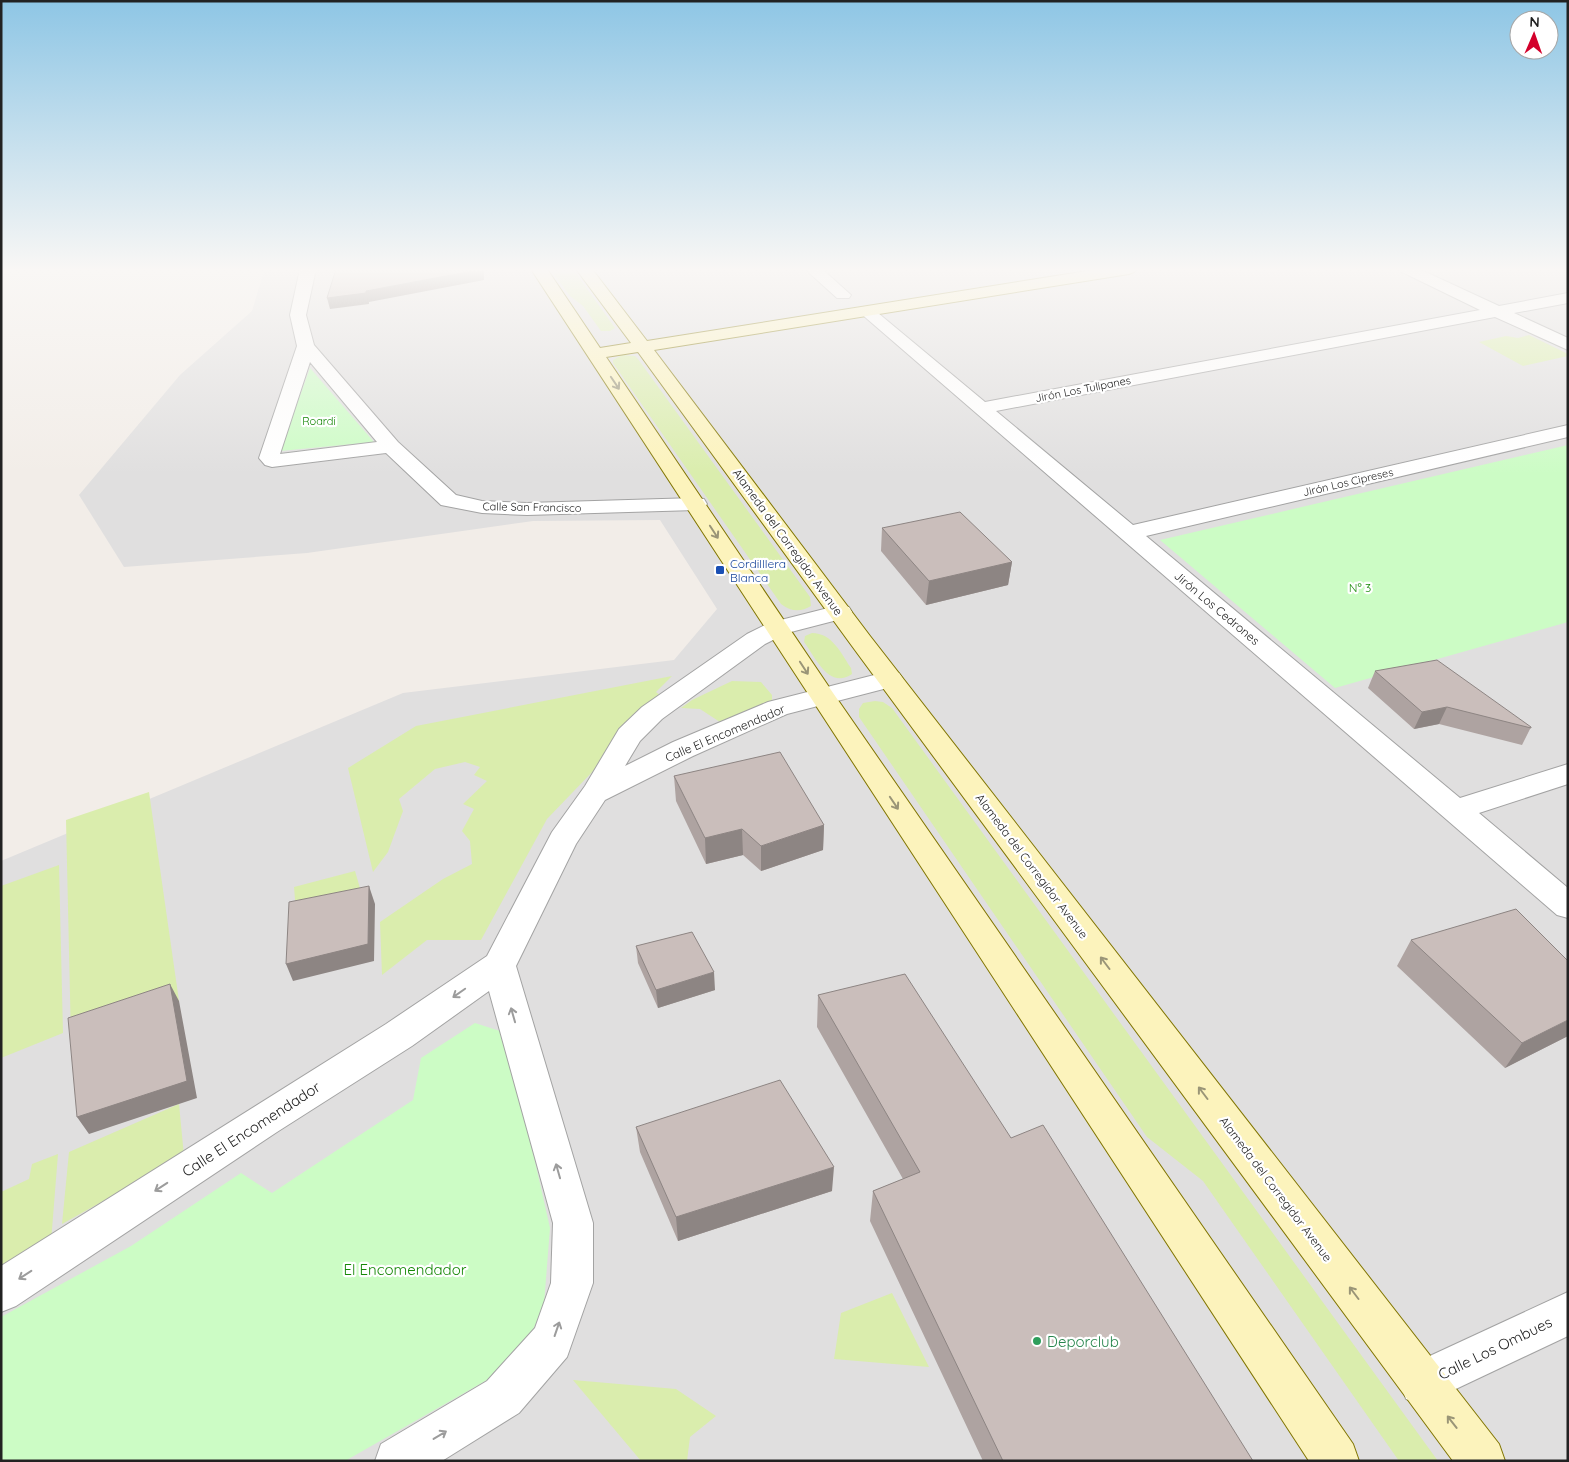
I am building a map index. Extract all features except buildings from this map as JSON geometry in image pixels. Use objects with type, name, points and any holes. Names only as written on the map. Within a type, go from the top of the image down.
[{"type":"main road","points":[[617,338],[624,337]]},
{"type":"main road","name":"Alameda del Corregidor Avenue","points":[[617,338],[696,504],[822,696],[1336,1461]]},
{"type":"main road","name":"Alameda del Corregidor Avenue","points":[[617,338],[840,612],[1482,1461]]},
{"type":"street","name":"Calle San Francisco","points":[[304,337],[306,346],[391,446],[449,500],[482,507],[536,509],[696,504]]},
{"type":"street","name":"Jirón Los Cedrones","points":[[897,337],[1568,906]]},
{"type":"street","name":"Jirón Los Tulipanes","points":[[981,408],[1360,337]]},
{"type":"street","points":[[1551,337],[1568,345]]},
{"type":"street","points":[[306,346],[269,458],[272,461],[391,446]]},
{"type":"street","name":"Jirón Los Cipreses","points":[[1129,533],[1568,431]]},
{"type":"street","name":"Calle El Encomendador","points":[[1,1291],[398,1035],[499,966],[563,840],[595,793],[634,729],[756,639],[778,628],[840,612]]},
{"type":"street","name":"Calle El Encomendador","points":[[595,793],[683,749],[778,708],[890,679]]},
{"type":"street","points":[[1456,810],[1568,774]]},
{"type":"street","points":[[398,1461],[503,1397],[552,1342],[572,1284],[573,1223],[499,966]]},
{"type":"street","name":"Calle Los Ombues","points":[[1422,1383],[1568,1313]]},
{"type":"shaded area","points":[[222,337],[1568,337],[1568,1461],[1,1461],[1,861],[403,693],[674,660],[717,609],[660,520],[533,521],[307,553],[124,567],[79,495],[180,375]]},
{"type":"green space","points":[[1500,337],[1534,337],[1568,354],[1568,356],[1523,366],[1479,342]]},
{"type":"green space","points":[[622,355],[635,356],[638,359],[810,597],[811,606],[796,610],[788,609],[781,604],[613,363],[613,360]]},
{"type":"green space","name":"Roardi","points":[[310,368],[374,442],[280,451]]},
{"type":"green space","name":"Nº 3","points":[[1568,445],[1568,622],[1335,688],[1160,540]]},
{"type":"green space","points":[[812,633],[825,636],[840,650],[851,668],[852,674],[844,678],[836,678],[824,670],[804,642],[805,636]]},
{"type":"green space","points":[[672,676],[656,692],[667,701],[647,715],[547,819],[481,940],[427,940],[382,975],[380,922],[443,879],[472,864],[470,841],[462,831],[474,809],[463,804],[487,781],[474,775],[480,767],[465,762],[435,769],[399,799],[403,811],[388,852],[373,872],[348,768],[416,726]]},
{"type":"green space","points":[[732,681],[761,682],[772,695],[772,705],[723,724],[700,709],[681,708],[692,700]]},
{"type":"green space","points":[[883,702],[892,708],[1438,1461],[1399,1461],[1203,1181],[1147,1137],[859,717],[859,709],[863,703]]},
{"type":"green space","points":[[149,792],[179,1001],[71,1039],[66,820]]},
{"type":"green space","points":[[59,865],[63,1033],[1,1058],[1,886]]},
{"type":"green space","points":[[355,871],[362,895],[296,912],[294,887]]},
{"type":"green space","name":"El Encomendador","points":[[475,1023],[506,1033],[550,1228],[544,1304],[530,1337],[494,1376],[345,1461],[1,1461],[1,1317],[131,1246],[241,1173],[272,1193],[413,1100],[421,1058]]},
{"type":"green space","points":[[179,1104],[184,1156],[62,1224],[69,1152]]},
{"type":"green space","points":[[58,1154],[51,1242],[1,1273],[1,1192],[29,1179],[32,1164]]},
{"type":"green space","points":[[892,1293],[929,1367],[834,1359],[841,1313]]},
{"type":"green space","points":[[573,1380],[676,1389],[716,1416],[690,1437],[687,1461],[641,1461]]},
{"type":"place","name":"Cordilllera Blanca","points":[[720,570]]},
{"type":"place","name":"Deporclub","points":[[1037,1341]]}]
